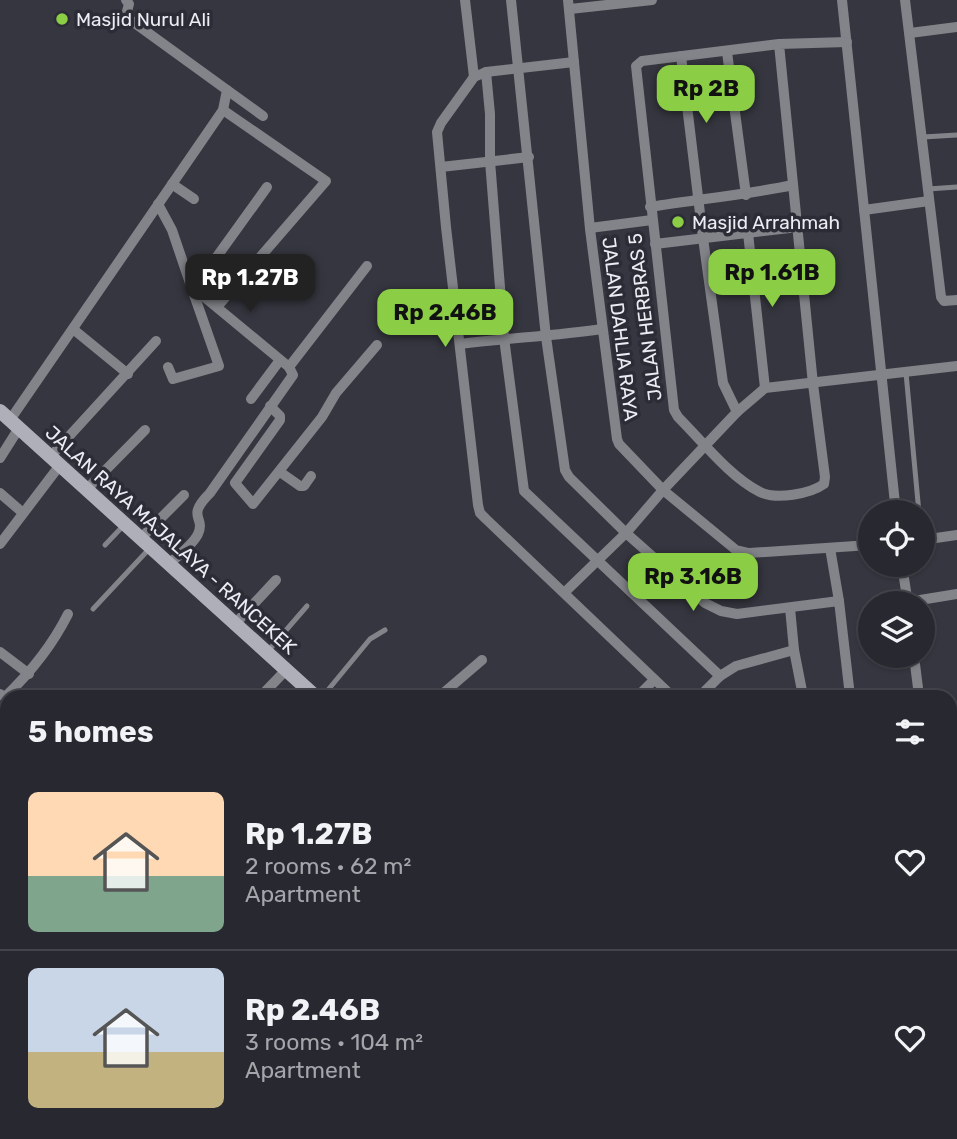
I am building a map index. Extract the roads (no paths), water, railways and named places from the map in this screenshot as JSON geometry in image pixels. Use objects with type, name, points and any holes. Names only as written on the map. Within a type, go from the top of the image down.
[{"type":"main road","name":"JALAN RAYA MAJALAYA - RANCEKEK","points":[[5,417],[309,690]]},
{"type":"street","points":[[126,0],[129,4],[126,15],[129,19],[263,116]]},
{"type":"street","points":[[465,0],[474,77]]},
{"type":"street","points":[[511,0],[546,337],[565,470],[626,533],[705,603],[721,611],[737,614],[839,601]]},
{"type":"street","points":[[569,5],[652,0]]},
{"type":"street","points":[[842,0],[895,500]]},
{"type":"street","points":[[905,0],[941,299],[947,302],[957,300]]},
{"type":"street","name":"JALAN DAHLIA RAYA","points":[[569,5],[590,229],[619,444],[663,490],[736,550],[750,553],[858,546]]},
{"type":"street","points":[[910,33],[957,27]]},
{"type":"street","points":[[737,412],[723,383],[681,56],[779,44],[847,42]]},
{"type":"street","name":"JALAN HERBRAS 5","points":[[681,56],[642,61],[636,66],[674,410],[745,482],[762,493],[796,495],[815,490],[824,484],[825,477],[813,384],[779,44]]},
{"type":"street","points":[[727,52],[746,195]]},
{"type":"street","points":[[574,62],[486,72],[474,77],[438,127],[440,167],[480,513],[665,690]]},
{"type":"street","points":[[486,72],[504,338],[524,491],[596,562],[720,676]]},
{"type":"street","points":[[0,458],[5,417],[73,329],[223,110],[228,90]]},
{"type":"street","points":[[217,307],[326,181],[223,110]]},
{"type":"street","points":[[440,167],[529,157]]},
{"type":"street","points":[[172,184],[194,199]]},
{"type":"street","points":[[650,207],[746,195],[793,185]]},
{"type":"street","points":[[191,286],[208,269],[267,187]]},
{"type":"street","points":[[864,210],[929,195]]},
{"type":"street","points":[[158,204],[172,230],[219,364],[173,379],[168,368]]},
{"type":"street","points":[[590,229],[652,220]]},
{"type":"street","points":[[655,244],[798,227]]},
{"type":"street","points":[[748,233],[765,388]]},
{"type":"street","points":[[251,399],[367,266]]},
{"type":"street","points":[[169,564],[197,536],[199,529],[196,510],[293,375],[284,363],[191,286]]},
{"type":"street","points":[[73,329],[128,373]]},
{"type":"street","points":[[460,344],[602,329]]},
{"type":"street","points":[[0,544],[23,513],[55,460],[156,341]]},
{"type":"street","points":[[270,405],[280,416],[280,420],[235,482],[254,504],[322,417],[336,393],[377,345]]},
{"type":"street","points":[[565,592],[626,533],[737,412],[765,388],[957,366]]},
{"type":"street","points":[[87,489],[145,430]]},
{"type":"street","points":[[280,472],[300,486],[304,486],[311,476]]},
{"type":"street","points":[[0,493],[23,513]]},
{"type":"street","points":[[145,544],[184,495]]},
{"type":"street","points":[[935,538],[957,534]]},
{"type":"street","points":[[830,548],[849,690]]},
{"type":"street","points":[[234,625],[275,580]]},
{"type":"street","points":[[935,598],[957,594]]},
{"type":"street","points":[[790,608],[801,690]]},
{"type":"street","points":[[12,690],[29,674],[57,635],[68,614]]},
{"type":"street","points":[[706,690],[720,676],[736,666],[794,650]]},
{"type":"street","points":[[0,652],[29,674]]},
{"type":"street","points":[[447,690],[482,660]]},
{"type":"street","points":[[916,668],[918,690]]},
{"type":"street","points":[[267,690],[286,670]]},
{"type":"street","points":[[644,690],[654,680]]},
{"type":"lane","points":[[923,137],[957,135]]},
{"type":"lane","points":[[929,195],[957,187]]},
{"type":"lane","points":[[906,372],[918,500]]},
{"type":"lane","points":[[105,545],[124,525]]},
{"type":"lane","points":[[93,609],[145,544]]},
{"type":"lane","points":[[266,653],[307,606]]},
{"type":"lane","points":[[328,690],[370,639],[385,630]]},
{"type":"place","name":"Masjid Nurul Ali","points":[[62,19]]},
{"type":"place","name":"Masjid Arrahmah","points":[[678,222]]}]
